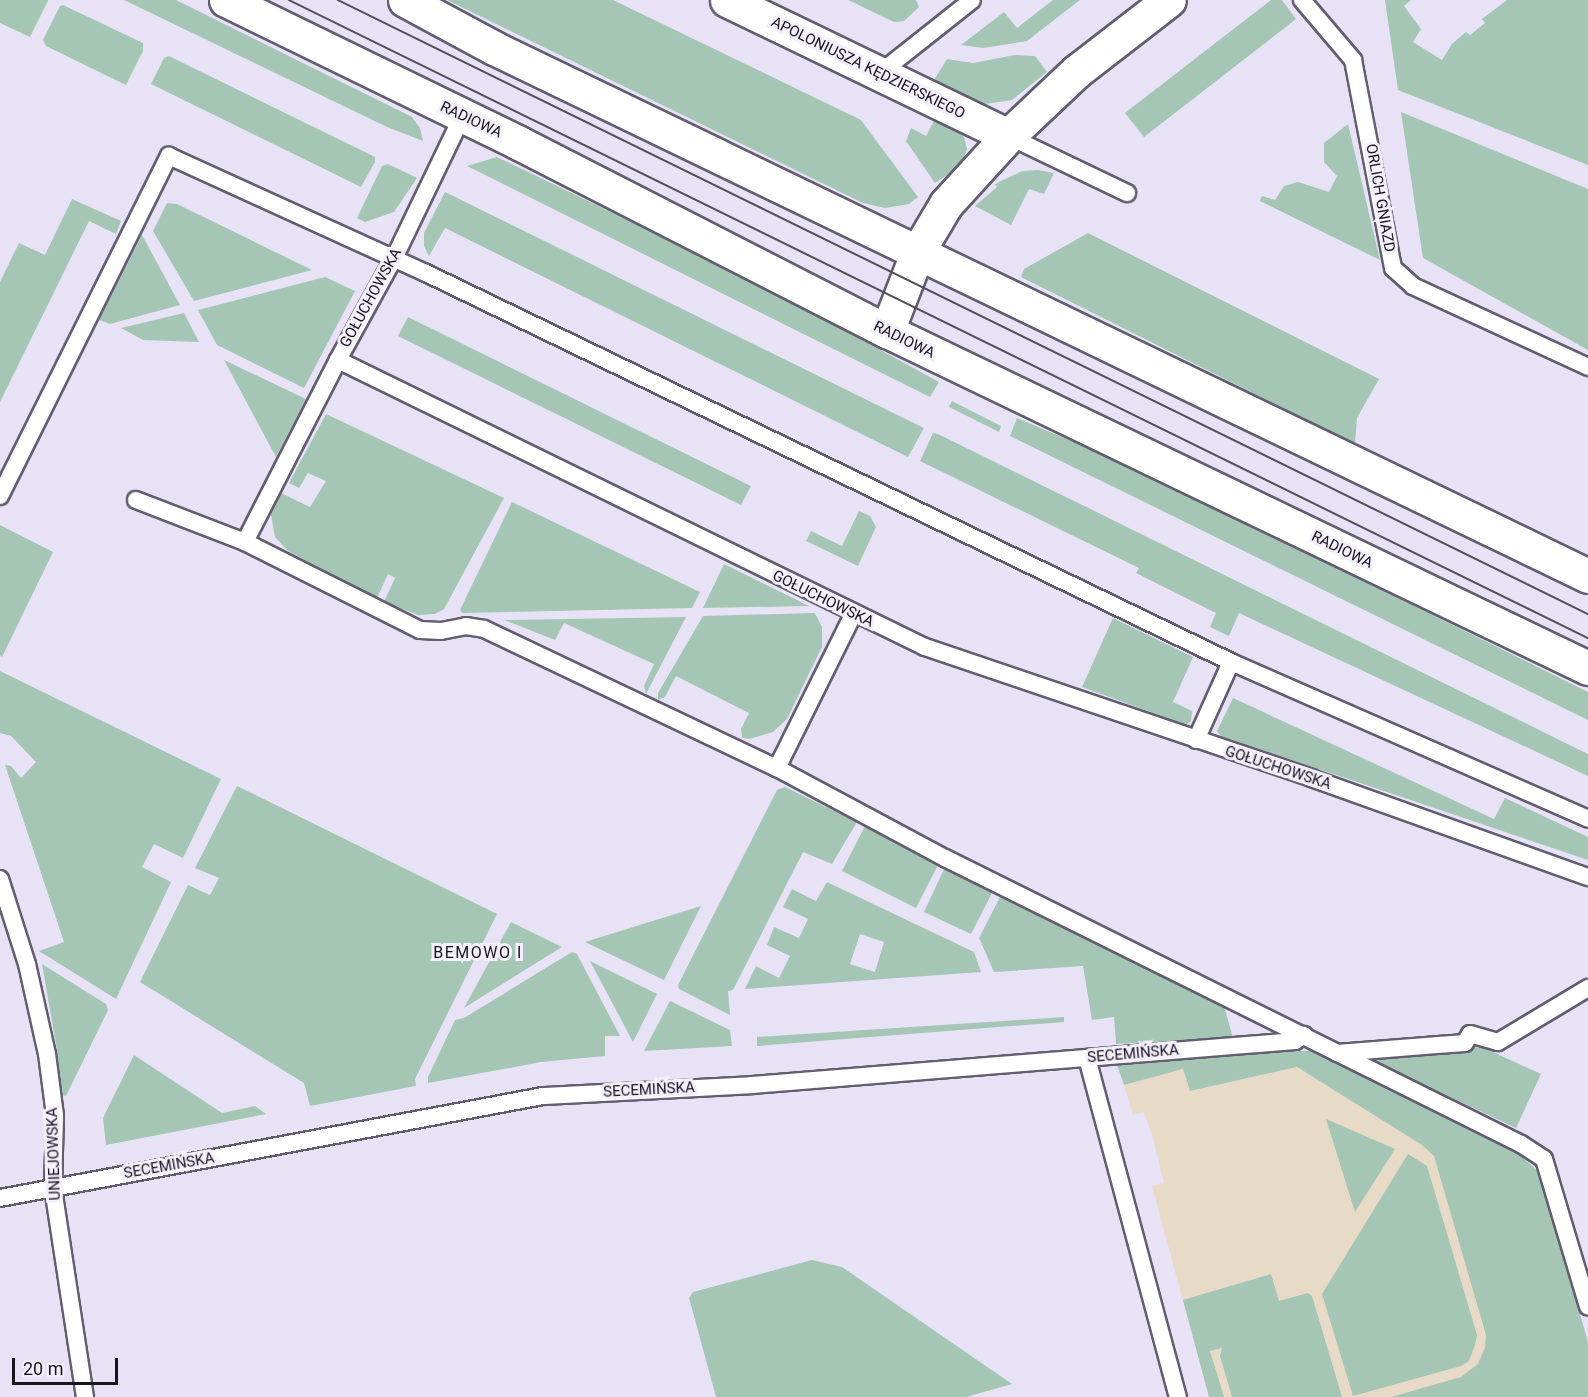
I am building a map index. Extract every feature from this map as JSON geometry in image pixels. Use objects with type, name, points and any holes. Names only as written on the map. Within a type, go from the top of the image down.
[{"type":"street","name":"RADIOWA","points":[[226,0],[519,143],[887,331],[1588,668]]},
{"type":"street","points":[[405,0],[494,48],[1588,576]]},
{"type":"street","name":"APOLONIUSZA KĘDZIERSKIEGO","points":[[727,0],[1008,136]]},
{"type":"street","points":[[887,331],[918,251],[941,210],[1008,136],[1077,70],[1169,0]]},
{"type":"lane","points":[[880,73],[972,0]]},
{"type":"lane","name":"ORLICH GNIAZD","points":[[1302,0],[1353,60],[1393,268],[1413,286],[1588,367]]},
{"type":"lane","name":"GOŁUCHOWSKA","points":[[462,117],[394,258],[338,360],[926,647],[1311,778],[1588,877]]},
{"type":"lane","points":[[1008,136],[1127,193]]},
{"type":"lane","points":[[0,496],[169,156],[394,258],[1231,662],[1588,819]]},
{"type":"lane","points":[[245,542],[338,360]]},
{"type":"lane","points":[[136,500],[245,542],[420,630],[441,631],[466,626],[484,629],[777,768],[875,823],[1521,1144],[1544,1159],[1588,1307]]},
{"type":"lane","points":[[777,768],[854,613]]},
{"type":"lane","points":[[1196,740],[1231,662]]},
{"type":"lane","name":"UNIEJOWSKA","points":[[0,879],[27,964],[47,1054],[55,1116],[52,1188],[86,1397]]},
{"type":"lane","points":[[1336,1053],[1465,1043],[1470,1034],[1498,1042],[1588,988]]},
{"type":"lane","name":"SECEMIŃSKA","points":[[0,1198],[543,1096],[752,1085],[1295,1041],[1304,1035]]},
{"type":"lane","points":[[1087,1058],[1178,1397]]},
{"type":"shaded area","points":[[1297,1067],[1512,1200],[1573,1397],[1209,1397],[1152,1186],[1164,1183],[1153,1138],[1144,1112],[1133,1115],[1124,1085],[1183,1069],[1190,1091]]},
{"type":"green space","points":[[0,0],[48,1],[30,37],[0,23]]},
{"type":"green space","points":[[124,0],[176,0],[412,117],[420,128],[423,141],[387,127]]},
{"type":"green space","points":[[447,0],[613,0],[861,120],[918,197],[909,204],[885,208],[863,203]]},
{"type":"green space","points":[[848,0],[916,0],[919,7],[904,21],[894,22]]},
{"type":"green space","points":[[1053,0],[1080,0],[1027,41],[983,48],[961,45],[1004,12],[1017,28]]},
{"type":"green space","points":[[1271,0],[1282,0],[1296,19],[1144,137],[1125,113]]},
{"type":"green space","points":[[1385,0],[1411,0],[1404,6],[1421,29],[1413,42],[1442,60],[1452,44],[1466,32],[1470,35],[1485,23],[1482,19],[1507,0],[1588,0],[1588,165],[1398,90]]},
{"type":"green space","points":[[63,5],[143,43],[143,51],[126,85],[46,46],[43,40],[60,6]]},
{"type":"green space","points":[[1015,55],[1035,56],[1047,72],[1012,100],[985,104],[934,80],[947,59],[973,63]]},
{"type":"green space","points":[[169,56],[375,157],[375,162],[361,187],[151,84],[164,58]]},
{"type":"green space","points":[[1401,112],[1588,189],[1588,350],[1423,258]]},
{"type":"green space","points":[[936,117],[955,126],[964,137],[967,149],[961,166],[935,183],[906,141],[911,128],[926,136]]},
{"type":"green space","points":[[1348,124],[1380,260],[1260,201],[1262,196],[1275,200],[1284,186],[1298,182],[1329,192],[1337,176],[1324,162],[1324,143]]},
{"type":"green space","points":[[497,157],[764,286],[939,382],[930,397],[467,166]]},
{"type":"green space","points":[[388,164],[417,178],[394,212],[365,222],[357,218],[382,166]]},
{"type":"green space","points":[[1038,170],[1054,173],[1044,194],[1029,189],[1011,225],[975,206],[997,187],[995,184],[1022,171]]},
{"type":"green space","points":[[445,192],[924,428],[908,457],[445,228],[429,256],[424,246],[424,233]]},
{"type":"green space","points":[[72,199],[121,221],[116,234],[89,221],[0,402],[0,282],[19,243],[45,255]]},
{"type":"green space","points":[[167,203],[177,204],[312,270],[194,301],[153,231]]},
{"type":"green space","points":[[1088,233],[1379,379],[1357,418],[1355,444],[1021,277],[1024,269]]},
{"type":"green space","points":[[142,235],[180,305],[110,324],[99,320]]},
{"type":"green space","points":[[325,277],[355,291],[304,388],[217,345],[198,310]]},
{"type":"green space","points":[[184,313],[199,342],[143,340],[121,328]]},
{"type":"green space","points":[[408,317],[751,486],[741,505],[398,336]]},
{"type":"green space","points":[[224,360],[306,399],[276,457]]},
{"type":"green space","points":[[952,401],[1001,426],[999,432],[949,407]]},
{"type":"green space","points":[[326,414],[504,498],[444,609],[435,614],[418,615],[384,602],[395,578],[388,574],[377,598],[288,551],[275,537],[271,515],[281,493],[310,507],[326,481],[308,473],[299,488],[289,483]]},
{"type":"green space","points":[[1017,418],[1137,469],[1588,692],[1588,720],[1010,436]]},
{"type":"green space","points":[[933,433],[1588,754],[1588,776],[1239,613],[1229,636],[1210,627],[1216,613],[1136,573],[1139,568],[920,461]]},
{"type":"green space","points":[[512,502],[700,592],[692,608],[462,613],[460,610]]},
{"type":"green space","points":[[859,511],[870,516],[876,527],[858,566],[806,541],[811,531],[842,546]]},
{"type":"green space","points":[[0,525],[53,552],[2,657],[0,655]]},
{"type":"green space","points":[[724,564],[809,606],[703,608]]},
{"type":"green space","points":[[815,613],[822,627],[822,647],[787,719],[773,732],[749,739],[742,738],[741,729],[749,713],[676,676],[665,697],[658,700],[658,693],[703,616]]},
{"type":"green space","points":[[686,617],[646,694],[644,686],[654,664],[564,623],[555,640],[504,620]]},
{"type":"green space","points":[[1113,618],[1193,657],[1173,702],[1192,711],[1191,721],[1186,725],[1082,687]]},
{"type":"green space","points":[[0,671],[221,779],[183,858],[154,844],[142,867],[171,882],[116,999],[39,951],[64,942],[5,765],[11,766],[21,778],[36,762],[11,736],[0,733]]},
{"type":"green space","points":[[1233,698],[1494,819],[1505,798],[1588,837],[1588,860],[1221,736],[1217,731]]},
{"type":"green space","points":[[237,786],[497,914],[415,1079],[416,1086],[310,1106],[304,1083],[140,982],[188,885],[210,895],[219,878],[195,868]]},
{"type":"green space","points":[[785,787],[857,822],[832,864],[803,852],[733,990],[728,991],[730,1015],[679,989],[678,985],[777,790]]},
{"type":"green space","points":[[865,826],[939,863],[916,908],[842,871]]},
{"type":"green space","points":[[946,865],[993,891],[971,934],[924,912]]},
{"type":"green space","points":[[827,882],[974,952],[981,972],[745,989],[756,966],[779,978],[790,956],[767,945],[774,927],[799,938],[808,919],[783,907],[792,889],[816,901]],"holes":[[[860,934],[884,942],[875,972],[850,964]]]},
{"type":"green space","points":[[1002,893],[1223,1002],[1233,1038],[1116,1044],[1114,1017],[1092,1020],[1083,966],[994,972],[979,938]]},
{"type":"green space","points":[[701,906],[664,980],[585,942]]},
{"type":"green space","points":[[511,922],[562,947],[464,1008]]},
{"type":"green space","points":[[572,952],[577,954],[620,1036],[605,1036],[605,1056],[541,1062],[428,1083],[428,1077],[455,1020],[464,1018]]},
{"type":"green space","points":[[590,961],[657,994],[633,1042]]},
{"type":"green space","points":[[42,964],[106,1004],[108,1010],[66,1096],[62,1095]]},
{"type":"green space","points":[[670,1001],[730,1030],[732,1046],[644,1051]]},
{"type":"green space","points":[[1064,1017],[1064,1022],[757,1046],[757,1037]]},
{"type":"green space","points":[[1482,1047],[1541,1074],[1516,1128],[1361,1055]]},
{"type":"green space","points":[[1318,1050],[1503,1140],[1539,1172],[1588,1342],[1588,1397],[1391,1397],[1461,1377],[1478,1364],[1485,1347],[1486,1335],[1434,1156],[1422,1145],[1297,1067],[1190,1091],[1183,1069],[1124,1085],[1116,1062]]},
{"type":"green space","points":[[134,1055],[222,1113],[255,1106],[266,1114],[106,1145],[103,1118]]},
{"type":"green space","points":[[1326,1119],[1395,1149],[1355,1212]]},
{"type":"green space","points":[[1408,1154],[1427,1166],[1477,1335],[1475,1345],[1469,1361],[1461,1366],[1353,1396],[1322,1294]]},
{"type":"green space","points":[[812,1260],[842,1267],[1012,1384],[966,1397],[716,1397],[689,1298],[693,1292]]},
{"type":"green space","points":[[1271,1274],[1279,1301],[1308,1293],[1312,1296],[1342,1397],[1232,1397],[1220,1356],[1222,1348],[1210,1351],[1224,1397],[1209,1397],[1183,1300]]},
{"type":"tram line","points":[[289,0],[1588,638]]},
{"type":"tram line","points":[[338,0],[1588,614]]},
{"type":"district","name":"BEMOWO I","points":[[478,953]]}]
